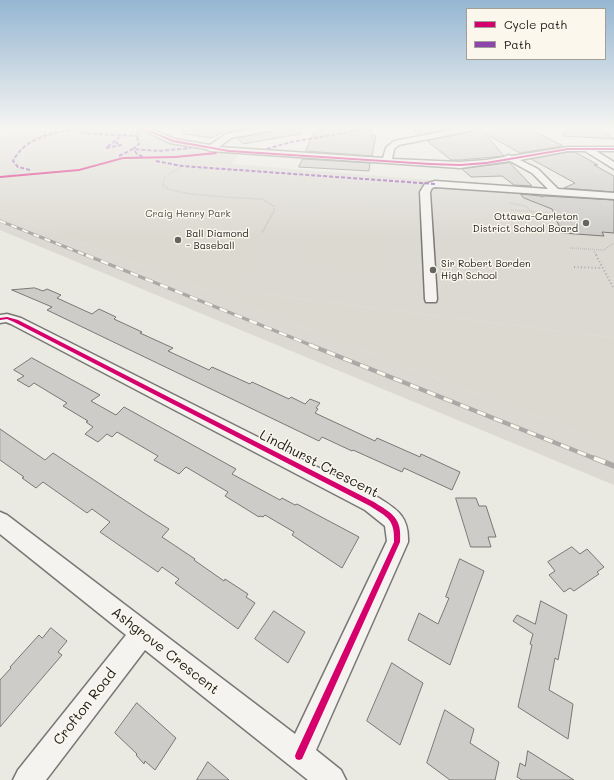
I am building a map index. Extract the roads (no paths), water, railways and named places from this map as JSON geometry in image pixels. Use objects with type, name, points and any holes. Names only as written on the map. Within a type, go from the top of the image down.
[{"type":"street","points":[[461,164],[472,164]]},
{"type":"street","points":[[523,164],[535,171],[554,189]]},
{"type":"street","points":[[431,299],[425,192],[428,186],[435,184],[614,196]]},
{"type":"street","name":"Lindhurst Crescent","points":[[0,319],[7,318],[16,321],[372,504],[386,513],[395,522],[398,530],[397,542],[299,756]]},
{"type":"street","name":"Ashgrove Crescent","points":[[0,522],[331,780]]},
{"type":"street","name":"Crofton Road","points":[[28,780],[143,634]]},
{"type":"railway","points":[[0,221],[88,256]]},
{"type":"railway","points":[[86,255],[313,346]]},
{"type":"railway","points":[[310,345],[596,459]]},
{"type":"railway","points":[[594,458],[614,466]]},
{"type":"place","name":"Ottawa-Carleton District School Board","points":[[586,223]]},
{"type":"place","name":"Ball Diamond - Baseball","points":[[178,240]]},
{"type":"place","name":"Sir Robert Borden High School","points":[[433,270]]},
{"type":"park label","name":"Craig Henry Park","points":[[188,214]]}]
